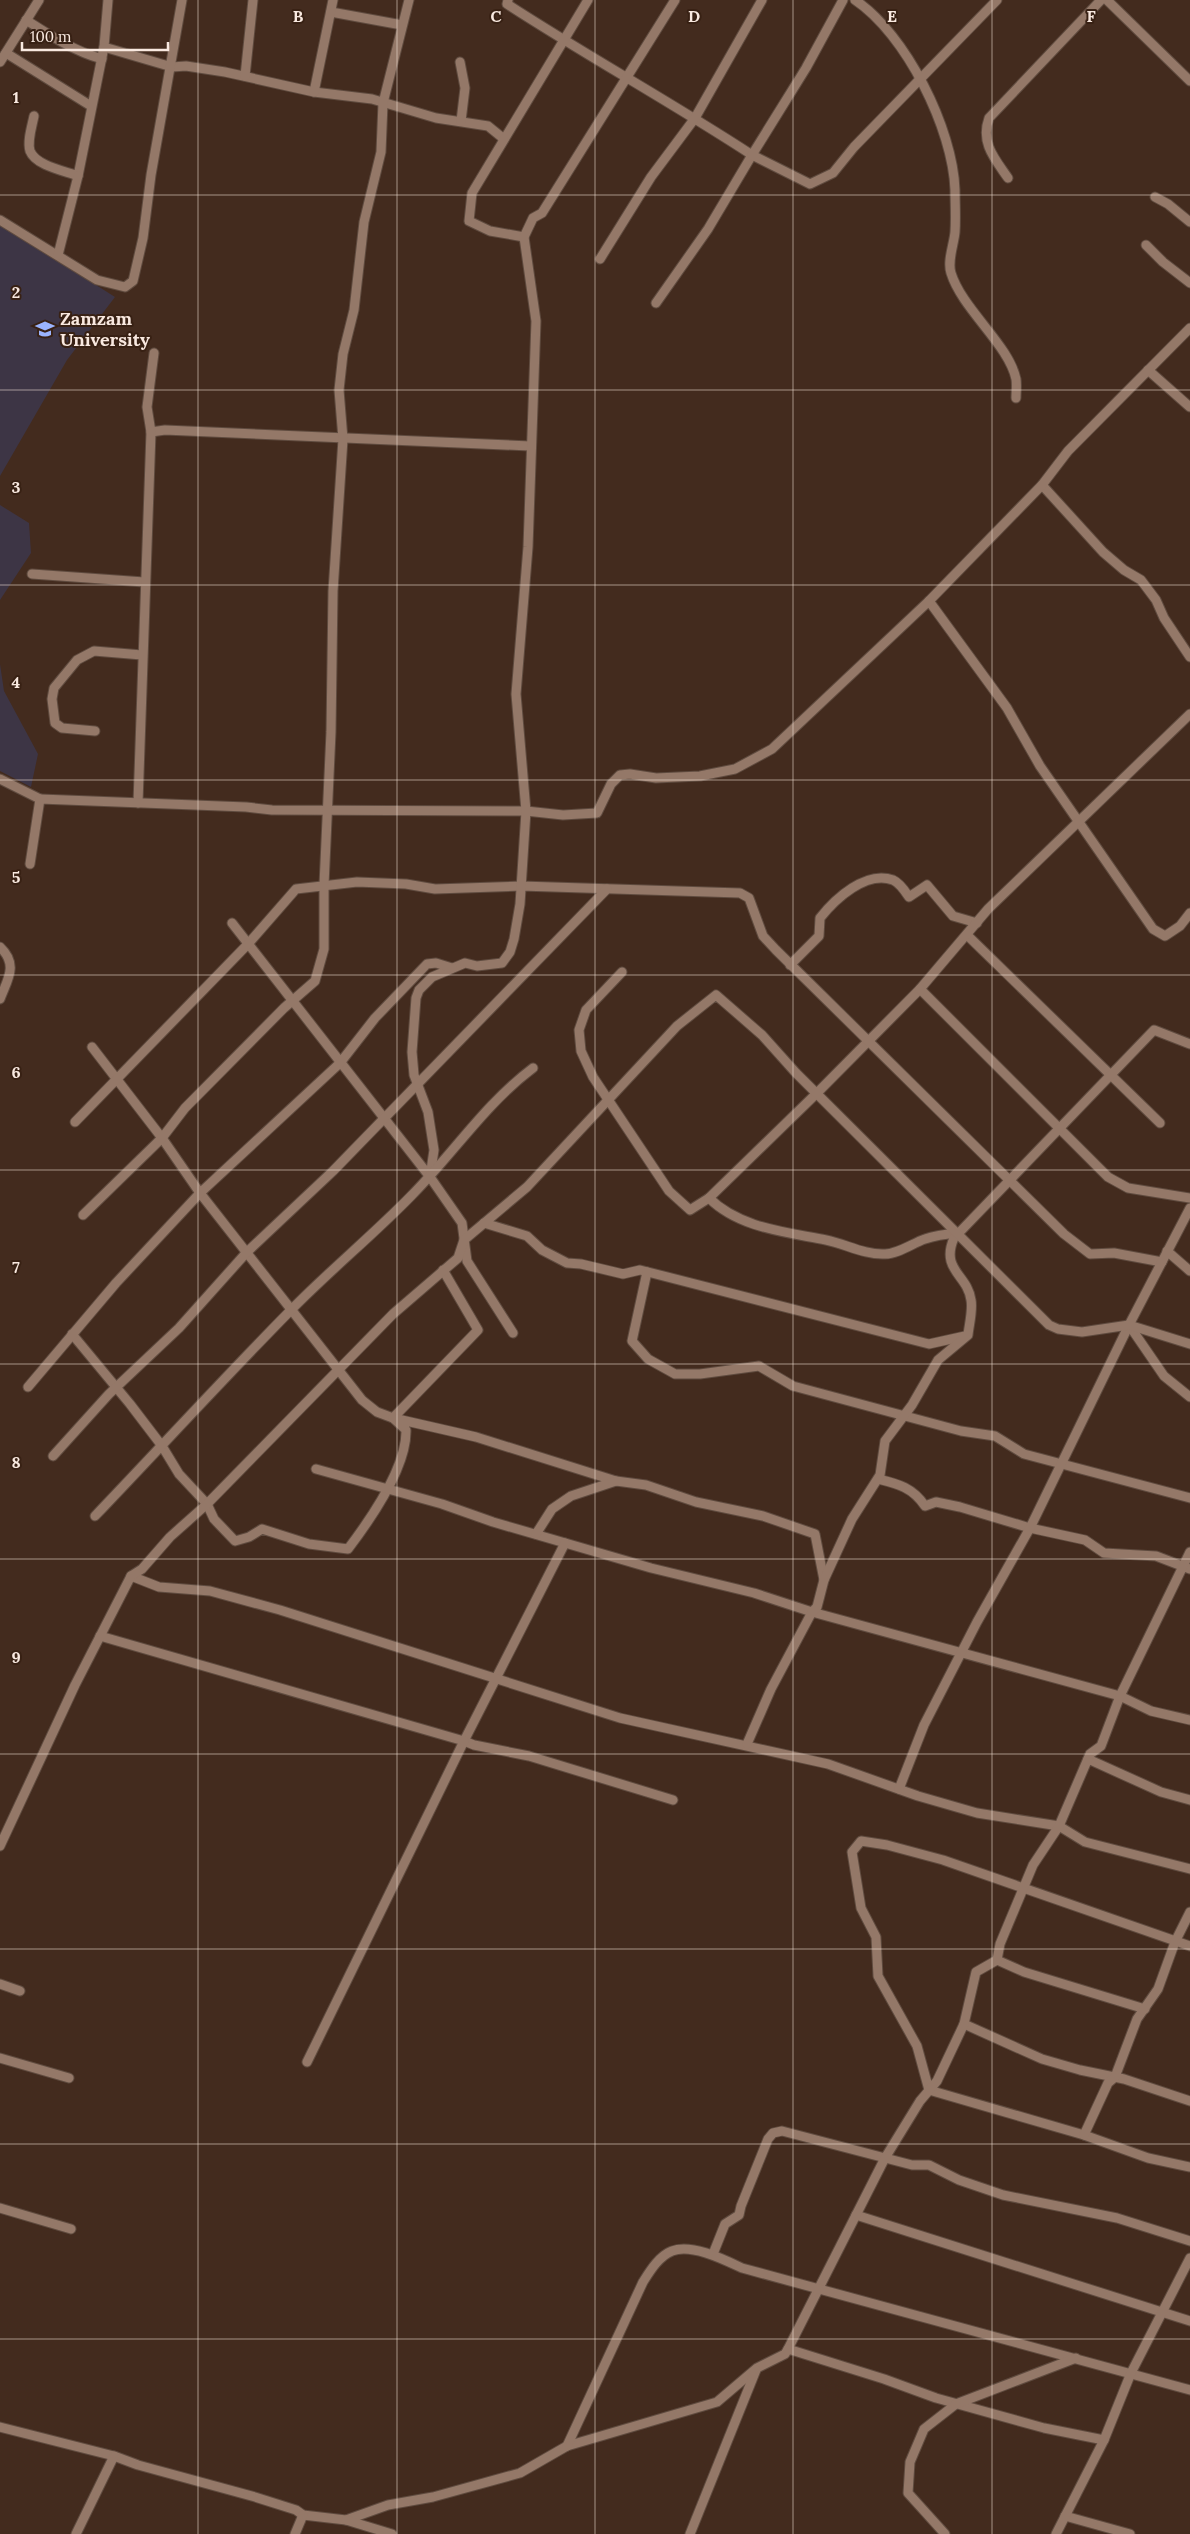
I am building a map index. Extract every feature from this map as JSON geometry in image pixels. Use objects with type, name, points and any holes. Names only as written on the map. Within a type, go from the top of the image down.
[{"type":"street","points":[[0,62],[39,0]]},
{"type":"street","points":[[58,255],[78,176],[102,59],[108,0]]},
{"type":"street","points":[[0,220],[97,280],[125,286],[133,281],[143,238],[151,175],[172,67],[182,0]]},
{"type":"street","points":[[246,76],[253,0]]},
{"type":"street","points":[[314,92],[333,0]]},
{"type":"street","points":[[83,1215],[162,1138],[185,1108],[293,1000],[315,981],[324,949],[326,810],[331,732],[334,591],[343,439],[339,390],[343,354],[354,310],[364,222],[381,152],[384,103],[409,0]]},
{"type":"street","points":[[508,0],[507,4],[563,41],[695,118],[752,155],[810,184],[830,175],[996,0]]},
{"type":"street","points":[[524,237],[490,230],[469,221],[472,193],[588,0]]},
{"type":"street","points":[[430,1178],[434,1150],[428,1112],[417,1083],[412,1052],[416,998],[419,990],[432,977],[452,968],[465,963],[477,966],[502,963],[514,939],[521,886],[526,812],[516,694],[528,547],[530,446],[536,321],[524,237],[533,218],[542,213],[602,118],[625,76],[659,28],[675,0]]},
{"type":"street","points":[[600,258],[651,177],[695,118],[762,0]]},
{"type":"street","points":[[656,303],[708,229],[806,68],[842,0]]},
{"type":"street","points":[[855,0],[869,10],[886,28],[921,78],[952,160],[955,230],[950,271],[956,286],[1007,359],[1016,379],[1016,398]]},
{"type":"street","points":[[1008,178],[990,150],[986,139],[986,129],[990,118],[1101,0]]},
{"type":"street","points":[[1107,0],[1190,81]]},
{"type":"street","points":[[331,12],[402,25]]},
{"type":"street","points":[[26,20],[64,45],[82,54],[102,59]]},
{"type":"street","points":[[104,47],[172,67],[186,66],[246,76],[314,92],[372,99],[436,118],[488,126],[504,138]]},
{"type":"street","points":[[6,53],[91,106]]},
{"type":"street","points":[[460,62],[465,88],[461,121]]},
{"type":"street","points":[[34,116],[29,141],[30,152],[40,161],[78,176]]},
{"type":"street","points":[[1155,198],[1168,204],[1190,222]]},
{"type":"street","points":[[1146,245],[1163,262],[1190,283]]},
{"type":"street","points":[[0,778],[40,799],[246,807],[272,810],[526,812],[563,815],[597,813],[612,784],[620,774],[676,778],[735,769],[772,749],[929,601],[1042,485],[1068,451],[1190,328]]},
{"type":"street","points":[[138,803],[144,582],[151,432],[147,406],[154,353]]},
{"type":"street","points":[[1148,370],[1190,407]]},
{"type":"street","points":[[151,432],[165,430],[530,446]]},
{"type":"street","points":[[1042,485],[1103,552],[1124,570],[1140,580],[1156,600],[1164,618],[1190,657]]},
{"type":"street","points":[[32,574],[144,582]]},
{"type":"street","points":[[929,601],[1007,708],[1040,766],[1153,929],[1165,936],[1180,926],[1190,913]]},
{"type":"street","points":[[95,732],[62,728],[55,723],[52,699],[54,688],[77,660],[94,651],[142,655]]},
{"type":"street","points":[[622,972],[586,1010],[579,1030],[580,1051],[593,1077],[610,1099],[669,1191],[690,1210],[709,1198],[818,1093],[920,989],[988,909],[1190,714]]},
{"type":"street","points":[[30,864],[40,799]]},
{"type":"street","points":[[790,965],[819,936],[820,918],[847,890],[853,886],[883,878],[894,880],[909,897],[927,886],[953,916],[977,923]]},
{"type":"street","points":[[75,1122],[248,944],[296,889],[357,882],[406,884],[435,889],[521,886],[740,893],[749,898],[764,936],[790,965],[1008,1180],[1084,1252],[1097,1255],[1114,1253],[1162,1262]]},
{"type":"street","points":[[53,1456],[115,1387],[179,1328],[247,1252],[333,1171],[383,1117],[607,889]]},
{"type":"street","points":[[232,923],[430,1178],[462,1223],[467,1261],[513,1333]]},
{"type":"street","points":[[967,935],[1160,1123]]},
{"type":"street","points":[[0,947],[11,969],[11,977],[0,999]]},
{"type":"street","points":[[28,1387],[72,1334],[200,1193],[340,1063],[375,1018],[427,964],[436,963],[452,968]]},
{"type":"street","points":[[920,989],[1108,1177],[1128,1188],[1190,1198]]},
{"type":"street","points":[[0,1846],[74,1685],[131,1576],[142,1569],[170,1537],[207,1504],[393,1314],[458,1258],[464,1240],[527,1187],[677,1026],[716,995],[762,1034],[818,1093],[1049,1325],[1082,1332],[1129,1325],[1190,1344]]},
{"type":"street","points":[[748,1744],[771,1688],[820,1598],[824,1580],[852,1519],[878,1479],[885,1441],[904,1415],[938,1360],[968,1336],[972,1299],[949,1258],[950,1248],[958,1233],[1154,1030],[1190,1044]]},
{"type":"street","points":[[92,1047],[162,1138],[200,1193],[337,1370],[362,1400],[377,1412],[392,1418],[476,1437],[616,1481],[646,1485],[696,1502],[763,1516],[815,1534],[824,1580]]},
{"type":"street","points":[[95,1516],[291,1309],[377,1231],[430,1178],[463,1140],[485,1110],[533,1068]]},
{"type":"street","points":[[709,1198],[722,1211],[772,1230],[808,1239],[827,1240],[864,1252],[888,1255],[924,1239],[958,1233]]},
{"type":"street","points":[[899,1789],[924,1725],[960,1654],[1063,1464],[1129,1325],[1190,1208]]},
{"type":"street","points":[[484,1223],[527,1236],[542,1250],[567,1263],[622,1274],[640,1270],[929,1344],[968,1336]]},
{"type":"street","points":[[1167,1251],[1190,1271]]},
{"type":"street","points":[[392,1418],[478,1330],[443,1270]]},
{"type":"street","points":[[647,1272],[632,1341],[648,1359],[675,1374],[700,1374],[759,1366],[793,1386],[961,1431],[995,1436],[1024,1454],[1190,1498]]},
{"type":"street","points":[[1129,1325],[1164,1376],[1190,1397]]},
{"type":"street","points":[[72,1334],[162,1446],[179,1474],[207,1504],[214,1520],[235,1541],[249,1537],[262,1529],[309,1544],[348,1550],[389,1488],[406,1439],[406,1430],[392,1418]]},
{"type":"street","points":[[316,1469],[389,1488],[565,1543],[694,1580],[754,1593],[812,1612],[960,1654],[1120,1696],[1151,1711],[1190,1720]]},
{"type":"street","points":[[878,1479],[907,1487],[917,1494],[924,1506],[936,1502],[1030,1528],[1084,1540],[1104,1553],[1156,1556],[1186,1568]]},
{"type":"street","points":[[536,1534],[552,1509],[571,1496],[616,1481]]},
{"type":"street","points":[[307,2062],[495,1678],[565,1543]]},
{"type":"street","points":[[346,2520],[388,2505],[433,2497],[520,2473],[567,2446],[717,2402],[757,2368],[785,2354],[885,2158],[920,2101],[937,2080],[964,2024],[976,1972],[997,1960],[1000,1944],[1023,1889],[1034,1866],[1058,1826],[1090,1754],[1101,1746],[1120,1696],[1186,1568],[1190,1552]]},
{"type":"street","points":[[131,1576],[159,1587],[210,1591],[280,1610],[620,1718],[748,1744],[828,1764],[899,1789],[977,1813],[1058,1826],[1085,1842],[1190,1869]]},
{"type":"street","points":[[100,1636],[474,1745],[529,1756],[673,1800]]},
{"type":"street","points":[[1088,1759],[1161,1792],[1190,1800]]},
{"type":"street","points":[[929,2090],[917,2046],[878,1976],[876,1937],[862,1908],[852,1852],[861,1841],[887,1844],[943,1860],[1190,1946]]},
{"type":"street","points":[[1084,2135],[1108,2083],[1115,2076],[1137,2019],[1158,1989],[1175,1942],[1190,1912]]},
{"type":"street","points":[[997,1960],[1024,1972],[1145,2009]]},
{"type":"street","points":[[0,1984],[20,1991]]},
{"type":"street","points":[[964,2024],[1042,2058],[1080,2070],[1115,2076],[1190,2100]]},
{"type":"street","points":[[0,2058],[69,2078]]},
{"type":"street","points":[[929,2090],[1084,2135],[1148,2158],[1190,2167]]},
{"type":"street","points":[[713,2254],[724,2224],[740,2215],[741,2206],[768,2139],[773,2133],[792,2132],[912,2165],[929,2165],[959,2180],[1003,2195],[1117,2218],[1190,2241]]},
{"type":"street","points":[[0,2208],[71,2229]]},
{"type":"street","points":[[856,2215],[1190,2321]]},
{"type":"street","points":[[567,2446],[643,2282],[652,2268],[672,2251],[684,2250],[713,2254],[742,2268],[818,2287],[1190,2390]]},
{"type":"street","points":[[1056,2534],[1104,2440],[1132,2373],[1190,2258]]},
{"type":"street","points":[[788,2349],[956,2404],[1044,2428],[1104,2440]]},
{"type":"street","points":[[945,2534],[908,2494],[910,2462],[924,2429],[956,2404],[1076,2358]]},
{"type":"street","points":[[690,2534],[757,2368]]},
{"type":"street","points":[[0,2427],[114,2456],[138,2465],[256,2497],[296,2510],[303,2515],[346,2520],[392,2534]]},
{"type":"street","points":[[76,2534],[114,2456]]},
{"type":"street","points":[[295,2534],[303,2515]]},
{"type":"street","points":[[1065,2516],[1130,2534]]},
{"type":"shaded area","name":"Zamzam University","points":[[0,224],[115,297],[67,360],[0,476]]},
{"type":"shaded area","points":[[0,505],[29,523],[31,553],[0,600]]},
{"type":"shaded area","points":[[0,664],[4,691],[38,754],[31,787],[0,771]]},
{"type":"place","name":"Zamzam University","points":[[45,329]]}]
